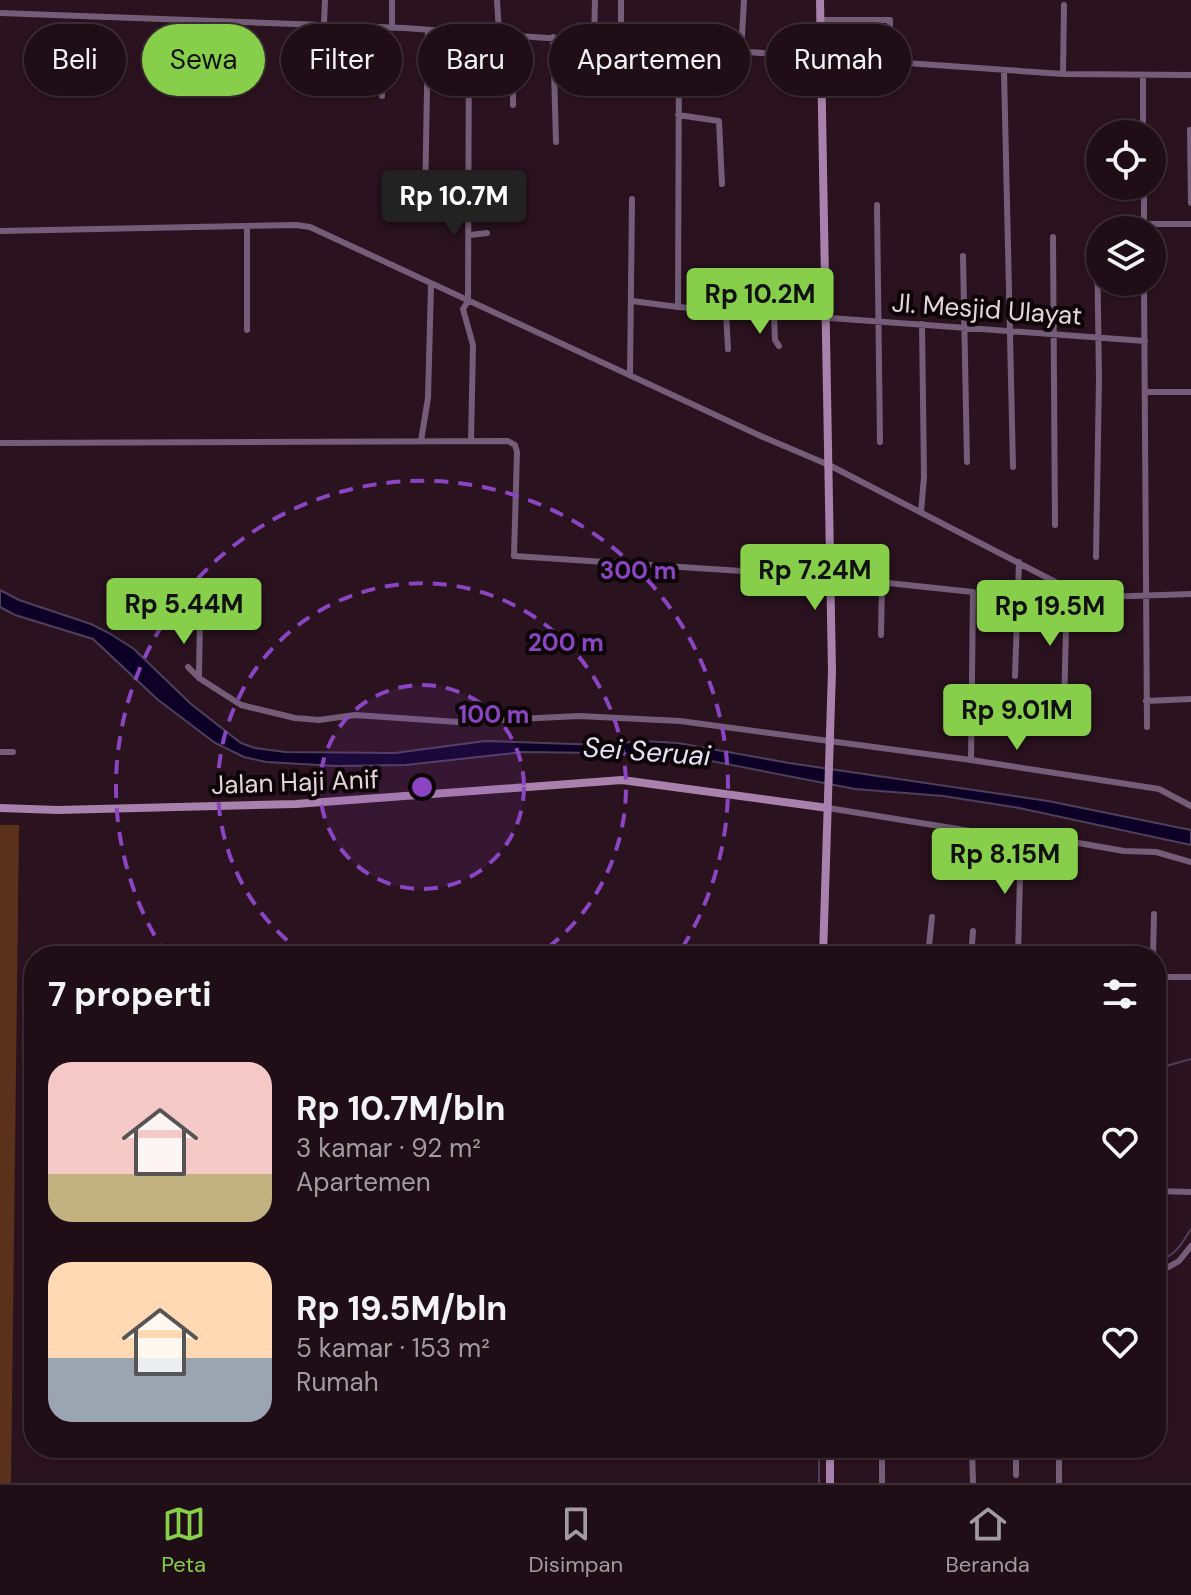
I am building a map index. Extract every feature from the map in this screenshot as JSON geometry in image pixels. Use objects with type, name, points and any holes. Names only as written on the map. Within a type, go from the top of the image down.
[{"type":"main road","points":[[820,0],[820,24]]},
{"type":"main road","points":[[821,96],[831,577],[829,792],[823,946]]},
{"type":"main road","name":"Jalan Haji Anif","points":[[0,808],[58,810],[296,804],[622,780],[828,808]]},
{"type":"main road","points":[[830,1458],[830,1483]]},
{"type":"street","points":[[0,13],[324,24],[325,0]]},
{"type":"street","points":[[392,0],[392,24]]},
{"type":"street","points":[[497,0],[498,24]]},
{"type":"street","points":[[594,24],[595,0]]},
{"type":"street","points":[[621,0],[621,24]]},
{"type":"street","points":[[743,24],[744,0]]},
{"type":"street","points":[[1063,74],[1064,5]]},
{"type":"street","points":[[820,20],[888,19],[888,24]]},
{"type":"street","points":[[911,62],[1063,74],[1191,75]]},
{"type":"street","points":[[1004,71],[1013,467]]},
{"type":"street","points":[[1143,77],[1143,120]]},
{"type":"street","points":[[425,204],[427,96]]},
{"type":"street","points":[[469,96],[470,235],[468,301],[463,309],[473,345],[471,441]]},
{"type":"street","points":[[513,96],[513,105]]},
{"type":"street","points":[[555,96],[556,142]]},
{"type":"street","points":[[678,96],[678,307]]},
{"type":"street","points":[[678,115],[719,121],[722,184]]},
{"type":"street","points":[[1190,130],[1191,203]]},
{"type":"street","points":[[630,375],[632,199]]},
{"type":"street","points":[[877,205],[880,442]]},
{"type":"street","points":[[1166,226],[1191,224]]},
{"type":"street","points":[[247,227],[247,330]]},
{"type":"street","points":[[0,231],[310,227],[829,465],[861,483],[922,508],[1067,588],[1102,597],[1191,594]]},
{"type":"street","points":[[470,235],[487,233]]},
{"type":"street","points":[[1053,237],[1055,525]]},
{"type":"street","points":[[963,256],[967,462]]},
{"type":"street","points":[[766,274],[766,314]]},
{"type":"street","points":[[421,441],[427,407],[431,285]]},
{"type":"street","points":[[1096,557],[1098,296]]},
{"type":"street","points":[[1144,296],[1147,727]]},
{"type":"street","name":"Jl. Mesjid Ulayat","points":[[632,301],[774,315],[1145,341]]},
{"type":"street","points":[[726,311],[728,349]]},
{"type":"street","points":[[774,315],[775,340],[779,346]]},
{"type":"street","points":[[922,324],[922,508]]},
{"type":"street","points":[[1146,392],[1191,392]]},
{"type":"street","points":[[0,443],[508,441],[515,445],[517,452],[514,556],[831,577],[973,592],[971,760]]},
{"type":"street","points":[[1015,676],[1019,562]]},
{"type":"street","points":[[881,635],[882,583]]},
{"type":"street","points":[[1064,708],[1067,588]]},
{"type":"street","points":[[199,678],[200,615]]},
{"type":"street","points":[[188,667],[199,678],[241,705],[295,718],[319,720],[355,715],[458,722],[579,716],[717,725],[1159,789],[1191,806]]},
{"type":"street","points":[[1146,701],[1191,699]]},
{"type":"street","points":[[973,705],[996,707],[1009,703]]},
{"type":"street","points":[[0,752],[13,752]]},
{"type":"street","points":[[828,808],[995,835],[1156,852],[1191,862]]},
{"type":"street","points":[[1018,946],[1021,836]]},
{"type":"street","points":[[1153,946],[1154,914]]},
{"type":"street","points":[[928,946],[932,917]]},
{"type":"street","points":[[972,946],[973,931]]},
{"type":"street","points":[[1166,977],[1191,977]]},
{"type":"street","points":[[1166,1191],[1191,1192]]},
{"type":"street","points":[[1166,1268],[1179,1261],[1191,1246]]},
{"type":"street","points":[[882,1458],[882,1483]]},
{"type":"street","points":[[972,1458],[973,1483]]},
{"type":"street","points":[[1016,1458],[1016,1475]]},
{"type":"street","points":[[1059,1458],[1059,1483]]},
{"type":"shaded area","points":[[0,825],[19,825],[11,1483],[0,1483]]},
{"type":"water","name":"Sei Seruai","points":[[0,590],[109,633],[134,649],[191,704],[241,743],[255,748],[285,752],[395,753],[485,741],[602,745],[642,741],[678,743],[789,763],[1048,801],[1191,830],[1191,845],[1019,808],[943,796],[855,789],[675,754],[523,752],[406,765],[337,766],[266,762],[244,757],[215,743],[157,699],[93,639],[15,615],[0,607]]},
{"type":"waterway","points":[[1166,1066],[1191,1059]]},
{"type":"waterway","points":[[1166,1258],[1181,1245],[1191,1229]]},
{"type":"waterway","points":[[819,1458],[819,1483]]}]
